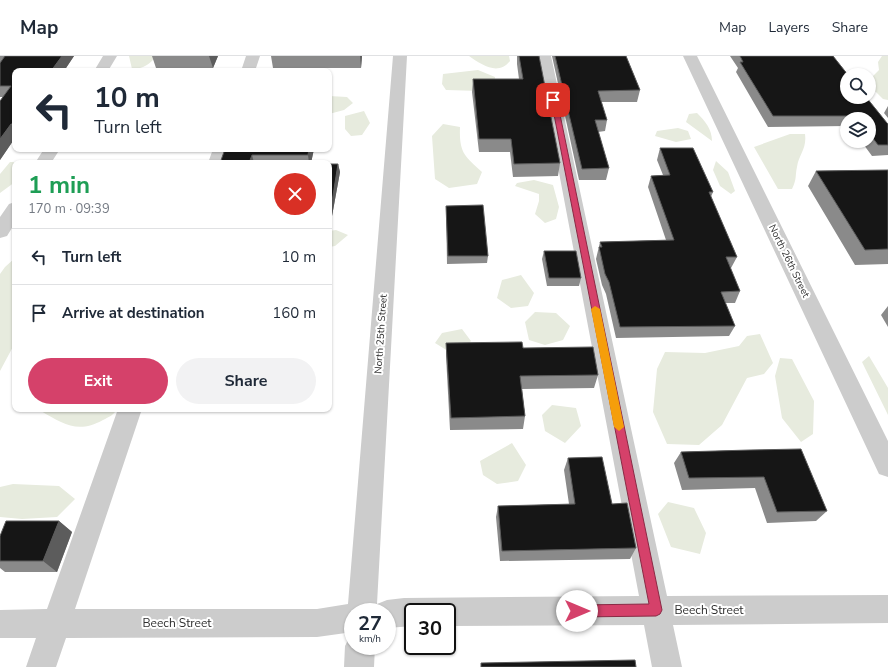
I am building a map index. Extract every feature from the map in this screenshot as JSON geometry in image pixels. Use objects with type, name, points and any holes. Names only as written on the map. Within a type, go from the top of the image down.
[{"type":"street","points":[[103,68],[110,56]]},
{"type":"street","points":[[249,68],[253,56]]},
{"type":"street","name":"North 25th Street","points":[[363,603],[400,56]]},
{"type":"street","points":[[544,56],[667,667]]},
{"type":"street","name":"North 26th Street","points":[[690,56],[888,466]]},
{"type":"street","points":[[0,232],[12,213]]},
{"type":"street","points":[[41,667],[129,412]]},
{"type":"street","name":"Beech Street","points":[[396,613],[888,609]]},
{"type":"street","name":"Beech Street","points":[[0,624],[318,623],[344,619]]},
{"type":"street","points":[[359,667],[360,655]]},
{"type":"shaded area","points":[[129,56],[157,56],[146,66],[132,68]]},
{"type":"shaded area","points":[[469,56],[509,56],[510,61],[500,68],[490,68]]},
{"type":"shaded area","points":[[882,56],[888,56],[888,100],[883,99],[876,92],[876,73],[879,70],[878,62]]},
{"type":"shaded area","points":[[478,70],[495,77],[494,88],[480,91],[446,90],[442,84],[443,74]]},
{"type":"shaded area","points":[[332,96],[347,97],[353,103],[344,110],[332,113]]},
{"type":"shaded area","points":[[364,111],[370,123],[362,135],[351,136],[345,129],[345,116]]},
{"type":"shaded area","points":[[697,113],[709,129],[712,141],[686,122],[689,114]]},
{"type":"shaded area","points":[[443,124],[460,127],[460,142],[464,153],[482,172],[477,184],[449,188],[435,179],[432,136]]},
{"type":"shaded area","points":[[678,128],[688,131],[691,139],[676,142],[655,136],[657,131]]},
{"type":"shaded area","points":[[790,134],[805,134],[805,144],[798,162],[794,186],[792,189],[778,189],[754,147]]},
{"type":"shaded area","points":[[716,161],[728,172],[735,191],[731,194],[720,186],[713,170]]},
{"type":"shaded area","points":[[10,162],[12,162],[12,184],[0,193],[0,174]]},
{"type":"shaded area","points":[[534,180],[553,185],[559,207],[556,219],[545,223],[535,214],[539,201],[539,194],[515,186],[517,183]]},
{"type":"shaded area","points":[[336,230],[348,235],[335,246],[332,246],[332,231]]},
{"type":"shaded area","points":[[12,261],[12,349],[0,371],[0,274]]},
{"type":"shaded area","points":[[521,275],[534,293],[528,306],[511,308],[497,298],[502,280]]},
{"type":"shaded area","points":[[535,312],[556,313],[570,326],[563,340],[545,345],[529,340],[525,322]]},
{"type":"shaded area","points":[[462,329],[471,341],[462,350],[448,351],[435,343],[442,333]]},
{"type":"shaded area","points":[[760,334],[773,363],[764,374],[747,378],[722,425],[699,445],[667,444],[653,412],[657,369],[665,352],[705,353],[739,346],[747,336]]},
{"type":"shaded area","points":[[869,356],[888,388],[888,415],[862,362]]},
{"type":"shaded area","points":[[780,358],[792,359],[814,401],[813,434],[801,442],[782,418],[775,376]]},
{"type":"shaded area","points":[[552,405],[576,408],[581,426],[565,443],[545,431],[542,415]]},
{"type":"shaded area","points":[[43,412],[115,412],[111,416],[86,426],[71,426],[56,420]]},
{"type":"shaded area","points":[[512,443],[526,465],[518,481],[497,484],[483,475],[480,461]]},
{"type":"shaded area","points":[[13,484],[59,486],[75,499],[57,517],[22,519],[0,517],[0,487]]},
{"type":"shaded area","points":[[668,502],[694,508],[706,533],[700,554],[671,547],[658,514]]},
{"type":"building","points":[[5,56],[62,56],[53,68],[12,68],[12,124],[0,139],[0,101],[11,86],[0,86],[0,63]]},
{"type":"building","points":[[519,56],[539,56],[560,163],[514,164],[511,139],[479,139],[473,79],[523,79]]},
{"type":"building","points":[[555,56],[626,56],[640,90],[598,91],[607,120],[595,120],[609,168],[582,169]]},
{"type":"building","points":[[740,56],[833,56],[842,68],[840,68],[840,104],[872,104],[888,124],[888,145],[878,145],[876,142],[876,112],[840,112],[840,116],[773,116],[740,62],[743,62]]},
{"type":"building","points":[[660,148],[693,148],[713,192],[709,192],[737,257],[726,257],[740,291],[721,292],[735,326],[620,327],[609,282],[605,274],[599,247],[602,247],[600,242],[674,240],[651,176],[670,175]]},
{"type":"building","points":[[224,152],[308,152],[308,155],[252,155],[250,160],[221,160]]},
{"type":"building","points":[[332,164],[338,164],[332,202]]},
{"type":"building","points":[[888,170],[888,249],[865,250],[816,171]]},
{"type":"building","points":[[483,205],[488,256],[448,256],[446,206]]},
{"type":"building","points":[[544,251],[576,251],[581,278],[549,278]]},
{"type":"building","points":[[522,342],[523,348],[593,347],[598,375],[520,376],[525,416],[451,418],[446,343]]},
{"type":"building","points":[[801,449],[827,511],[777,512],[764,477],[689,478],[681,452],[750,450]]},
{"type":"building","points":[[602,457],[612,504],[627,503],[636,548],[502,551],[498,506],[575,504],[568,458]]},
{"type":"building","points":[[6,521],[59,521],[43,561],[0,561],[0,536]]},
{"type":"building","points":[[635,660],[636,667],[481,667],[481,663]]},
{"type":"slow traffic","points":[[595,309],[619,427]]},
{"type":"route","points":[[553,100],[656,610],[577,611]]}]
